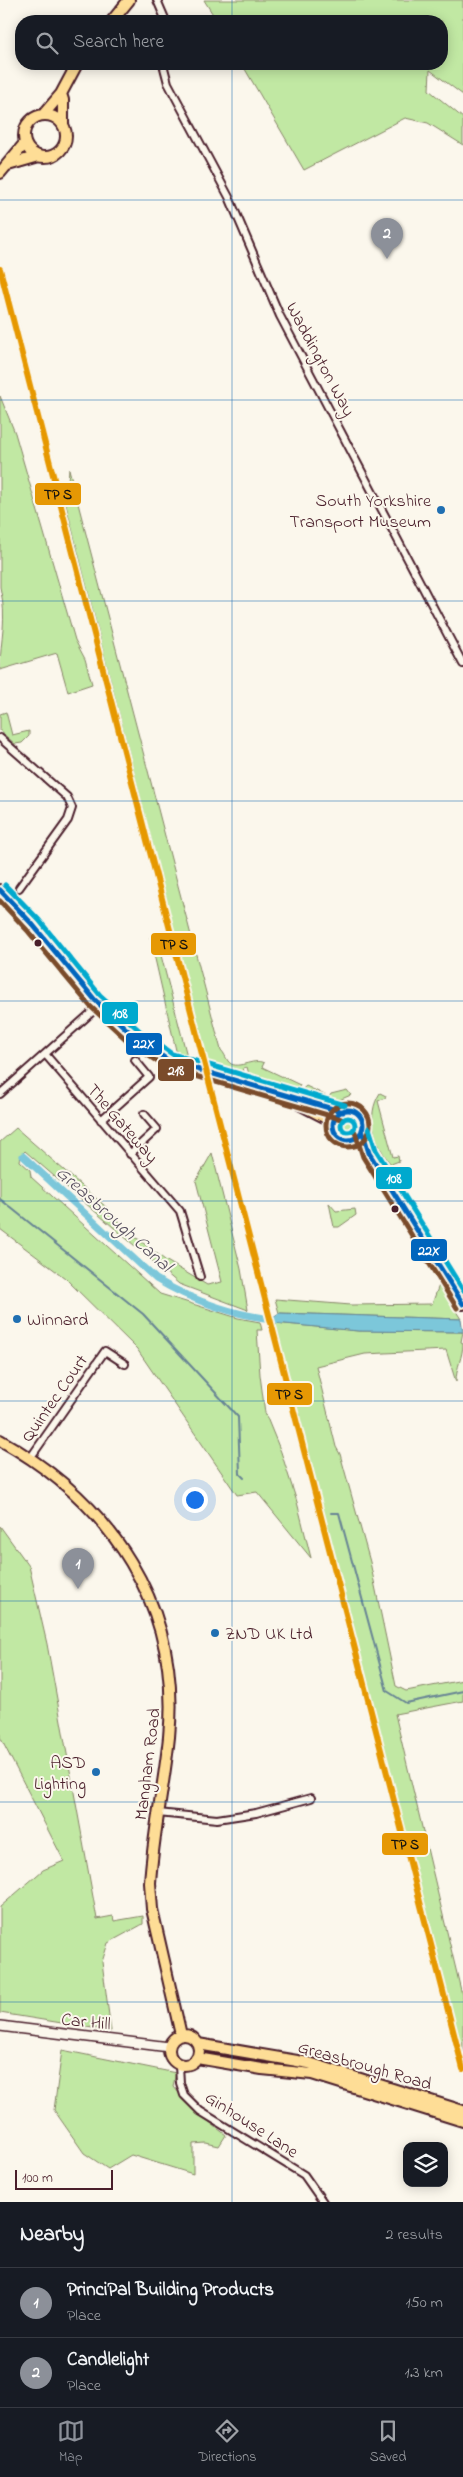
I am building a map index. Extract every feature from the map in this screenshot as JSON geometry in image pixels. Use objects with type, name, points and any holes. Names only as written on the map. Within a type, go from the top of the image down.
[{"type":"main road","points":[[117,15],[129,0]]},
{"type":"main road","points":[[4,169],[25,143],[27,126],[34,119],[43,115],[61,94],[74,70]]},
{"type":"main road","points":[[4,169],[39,156],[53,156],[60,151],[66,138],[63,125],[63,100],[61,94]]},
{"type":"main road","points":[[43,115],[56,118],[63,125]]},
{"type":"main road","points":[[25,143],[31,152],[39,156]]},
{"type":"main road","points":[[0,890],[34,925],[100,1005],[135,1037],[170,1061],[343,1112],[351,1111],[359,1116],[363,1123],[362,1130],[369,1153],[463,1304]]},
{"type":"main road","points":[[262,1087],[334,1122]]},
{"type":"main road","points":[[343,1112],[334,1122],[334,1129],[338,1136],[351,1139],[369,1153]]},
{"type":"main road","points":[[351,1139],[360,1134],[362,1130]]},
{"type":"main road","name":"Mangham Road","points":[[0,1440],[31,1457],[74,1491],[94,1511],[112,1533],[141,1579],[158,1623],[168,1670],[170,1714],[169,1737],[150,1875],[152,1909],[181,2035]]},
{"type":"main road","name":"Car Hill","points":[[0,2026],[169,2047]]},
{"type":"main road","points":[[179,2064],[170,2056],[169,2047],[174,2039],[181,2035]]},
{"type":"main road","name":"Greasbrough Road","points":[[181,2035],[192,2037],[198,2044],[309,2063],[463,2111]]},
{"type":"main road","points":[[197,2058],[198,2044]]},
{"type":"main road","name":"Greasbrough Road","points":[[179,2064],[189,2065],[197,2058],[262,2069],[312,2074],[463,2122]]},
{"type":"street","points":[[157,0],[163,15]]},
{"type":"street","name":"Waddington Way","points":[[164,70],[168,83],[229,197],[280,316],[463,664]]},
{"type":"street","points":[[0,738],[67,797],[72,808],[68,820],[19,888]]},
{"type":"street","points":[[0,1094],[100,1005]]},
{"type":"street","name":"The Gateway","points":[[45,1054],[180,1211],[200,1277]]},
{"type":"street","points":[[101,1120],[149,1077],[135,1060]]},
{"type":"street","points":[[130,1154],[157,1129],[144,1114]]},
{"type":"street","name":"Quintec Court","points":[[31,1457],[105,1351],[125,1364]]},
{"type":"street","points":[[158,1813],[217,1819],[256,1813],[311,1798]]},
{"type":"street","name":"Ginhouse Lane","points":[[179,2064],[180,2083],[184,2095],[200,2111],[304,2175],[323,2202]]},
{"type":"green space","points":[[204,0],[463,0],[463,95],[430,70],[448,70],[448,15],[213,15]]},
{"type":"green space","points":[[246,70],[430,70],[429,90],[463,118],[463,145],[428,123],[405,118],[304,170]]},
{"type":"green space","points":[[0,396],[15,433],[75,640],[85,659],[92,684],[68,692],[57,653],[0,670],[4,620],[0,587]]},
{"type":"green space","points":[[69,469],[221,1050],[231,1064],[264,1063],[262,1067],[300,1085],[296,1093],[250,1078],[247,1067],[243,1068],[246,1077],[209,1068],[66,505]]},
{"type":"green space","points":[[6,712],[12,735],[29,731],[29,736],[22,743],[15,744],[0,731],[0,714]]},
{"type":"green space","points":[[156,936],[189,1064],[178,1059],[150,937]]},
{"type":"green space","points":[[306,1086],[329,1097],[331,1094],[347,1090],[351,1095],[339,1100],[298,1093]]},
{"type":"green space","points":[[380,1093],[386,1096],[378,1101],[393,1157],[398,1156],[399,1161],[391,1164],[380,1148],[374,1130],[373,1111]]},
{"type":"green space","points":[[348,1116],[356,1121],[357,1125],[352,1133],[348,1134],[340,1129],[339,1125],[344,1117]]},
{"type":"green space","points":[[16,1128],[106,1207],[129,1232],[165,1260],[207,1285],[222,1282],[196,1181],[212,1153],[241,1269],[248,1310],[179,1284],[25,1151],[21,1155],[20,1161],[30,1170],[31,1177],[160,1294],[238,1318],[260,1322],[262,1330],[257,1330],[265,1413],[281,1452],[297,1502],[311,1558],[257,1492],[237,1495],[137,1349],[65,1278],[0,1229],[0,1142]]},
{"type":"green space","points":[[329,1203],[336,1211],[355,1209],[356,1215],[339,1227],[334,1227]]},
{"type":"green space","points":[[439,1285],[461,1319],[279,1313],[275,1299],[351,1305],[432,1304]]},
{"type":"green space","points":[[275,1323],[358,1331],[463,1332],[461,1342],[463,1343],[463,1348],[456,1382],[446,1350],[365,1354],[316,1366],[336,1447],[340,1454],[370,1562],[396,1686],[406,1691],[463,1680],[463,1701],[395,1714],[463,1999],[463,2057]]},
{"type":"green space","points":[[0,1526],[29,1566],[47,1644],[97,1919],[113,1916],[114,1921],[143,1916],[143,1924],[108,1943],[102,1962],[111,2031],[0,2013],[0,1907],[43,1870],[64,1861],[0,1737]]},
{"type":"green space","points":[[62,2050],[176,2073],[173,2086],[194,2110],[226,2135],[219,2146],[206,2143],[193,2144],[193,2174],[131,2155],[108,2169],[84,2153],[54,2110]]},
{"type":"water","points":[[279,1313],[461,1319],[463,1332],[358,1331],[275,1323],[273,1317]]},
{"type":"waterway","name":"Greasbrough Canal","points":[[23,1156],[156,1279],[216,1307],[233,1312],[282,1320]]},
{"type":"waterway","points":[[0,1199],[143,1314],[238,1417],[240,1474],[244,1478]]},
{"type":"waterway","points":[[331,1513],[339,1513],[387,1691],[406,1703],[463,1691]]},
{"type":"transit line","points":[[0,269],[463,2069]]},
{"type":"transit line","name":"108","points":[[5,885],[39,920],[100,995],[140,1031],[172,1054],[345,1105]]},
{"type":"transit line","name":"22X","points":[[0,890],[33,925],[95,1000],[135,1037],[169,1061],[343,1112]]},
{"type":"transit line","name":"218","points":[[0,901],[27,930],[90,1006],[130,1043],[165,1067],[341,1119]]},
{"type":"transit line","name":"218","points":[[344,1103],[352,1103],[364,1109],[370,1125],[364,1141],[352,1147],[344,1147],[332,1141],[326,1129],[326,1121],[332,1109],[344,1103]]},
{"type":"transit line","name":"22X","points":[[348,1110],[358,1115],[363,1125],[358,1135],[348,1140],[338,1135],[333,1125],[338,1115],[348,1110]]},
{"type":"transit line","name":"108","points":[[348,1118],[353,1120],[355,1125],[353,1130],[348,1132],[343,1130],[341,1125],[343,1120],[348,1118]]},
{"type":"transit line","name":"108","points":[[369,1128],[376,1150],[463,1290]]},
{"type":"transit line","name":"22X","points":[[362,1130],[369,1153],[463,1304]]},
{"type":"transit line","name":"218","points":[[355,1132],[363,1157],[457,1308]]},
{"type":"place","name":"Candlelight","points":[[387,259]]},
{"type":"place","name":"South Yorkshire Transport Museum","points":[[441,510]]},
{"type":"place","name":"Winnard","points":[[17,1319]]},
{"type":"place","name":"PrinciPal Building Products","points":[[78,1589]]},
{"type":"place","name":"ZND UK Ltd","points":[[215,1633]]},
{"type":"place","name":"ASD Lighting","points":[[96,1772]]}]
